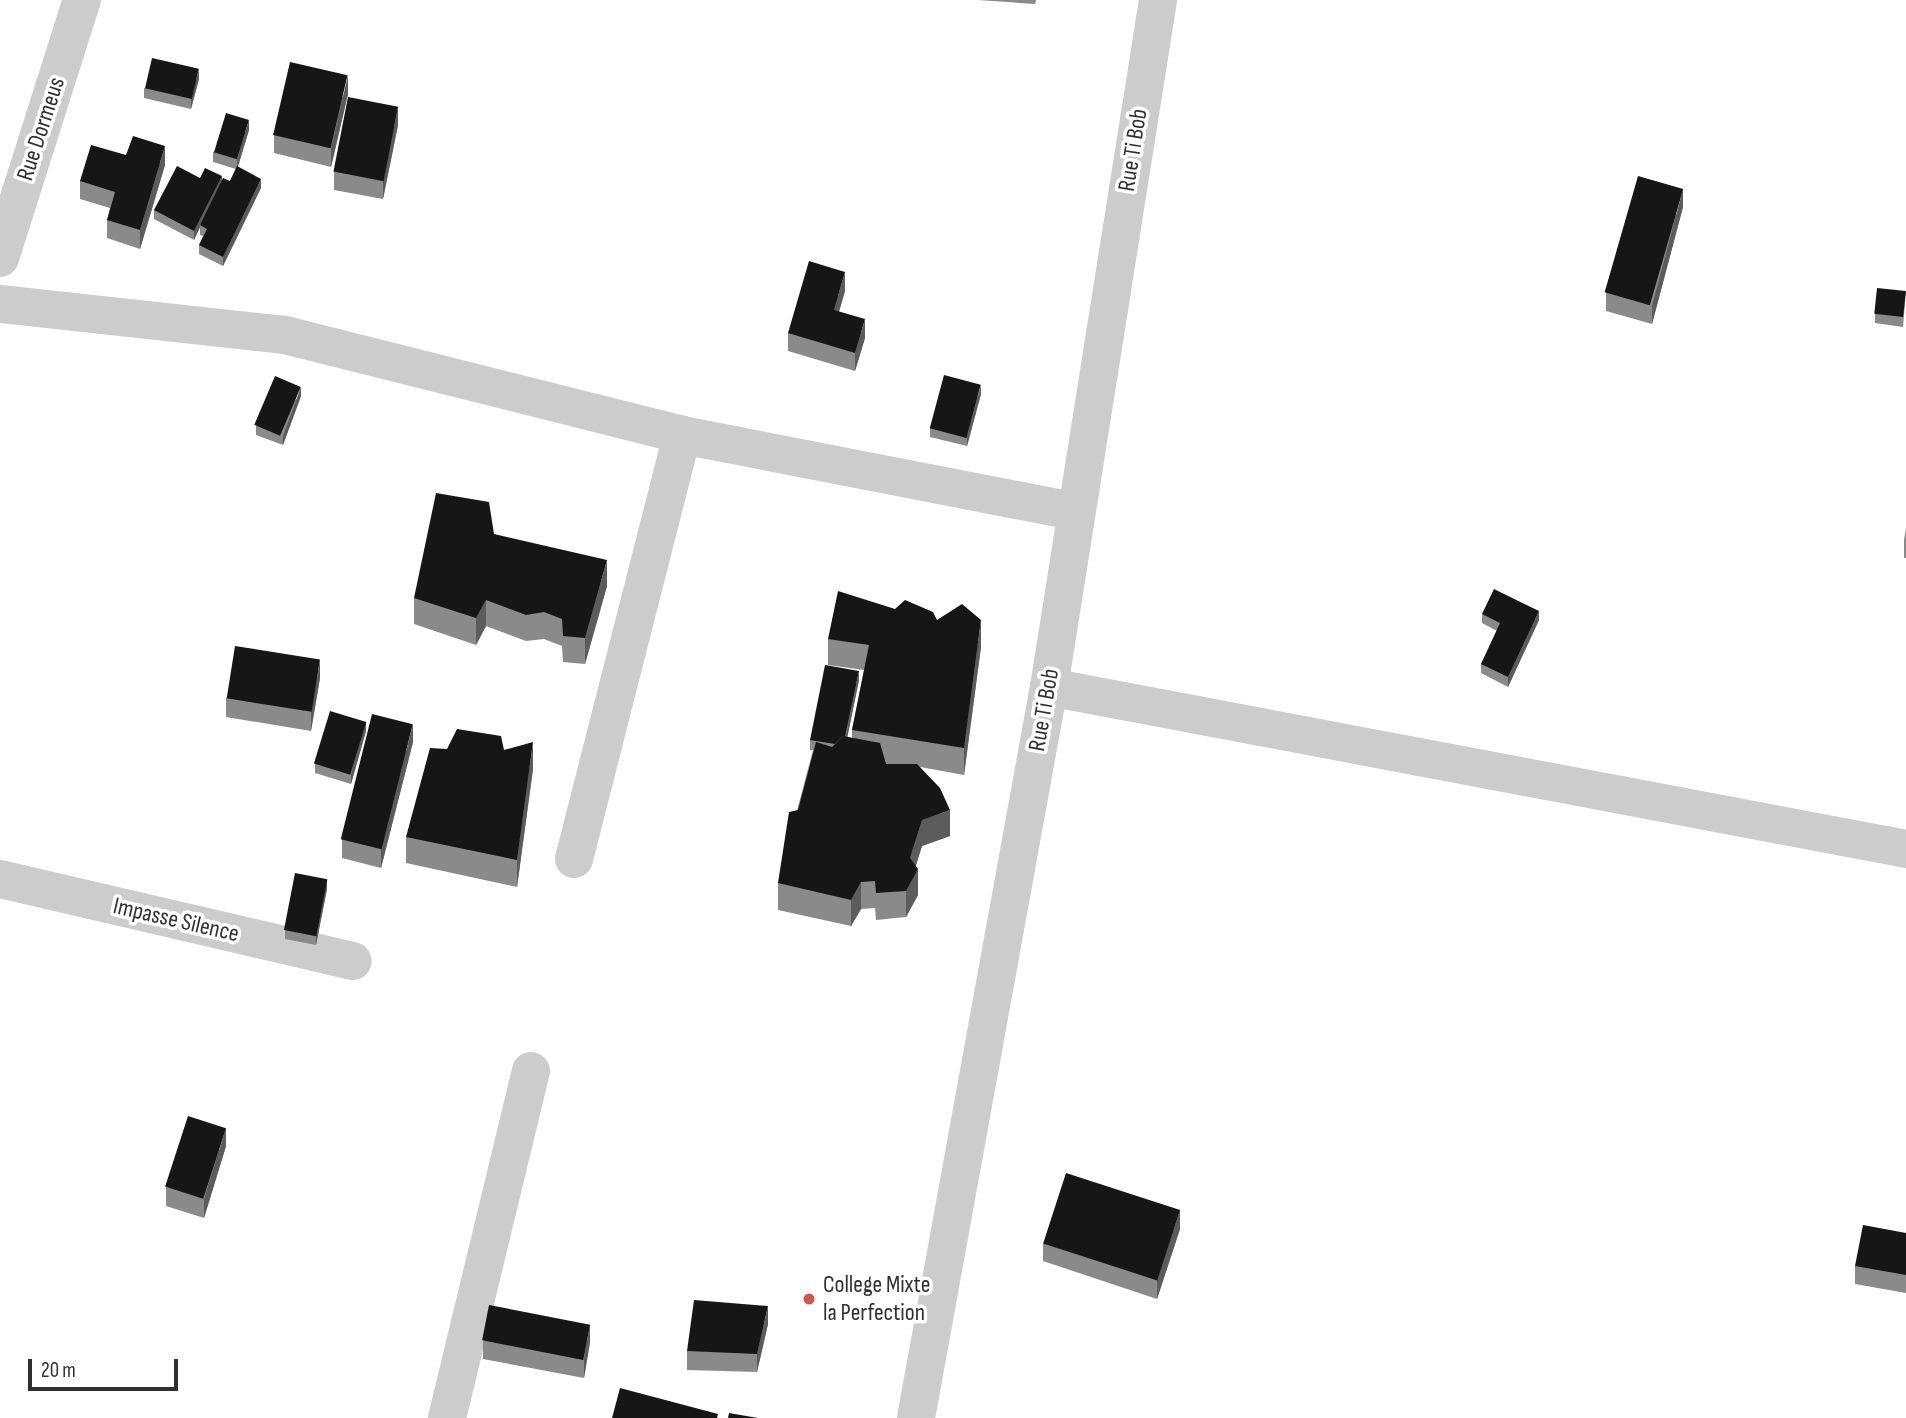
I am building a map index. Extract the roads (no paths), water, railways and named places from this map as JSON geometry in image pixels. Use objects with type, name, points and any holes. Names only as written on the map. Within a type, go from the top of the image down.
[{"type":"street","name":"Rue Dormeus","points":[[0,258],[82,0]]},
{"type":"street","name":"Rue Ti Bob","points":[[916,1418],[1049,687],[1074,511],[1158,0]]},
{"type":"street","points":[[0,304],[285,335],[682,435],[1074,511]]},
{"type":"street","points":[[574,859],[682,435]]},
{"type":"street","points":[[1049,687],[1906,849]]},
{"type":"street","name":"Impasse Silence","points":[[0,879],[353,961]]},
{"type":"street","points":[[447,1418],[531,1071]]},
{"type":"place","name":"College Mixte la Perfection","points":[[809,1299]]}]
